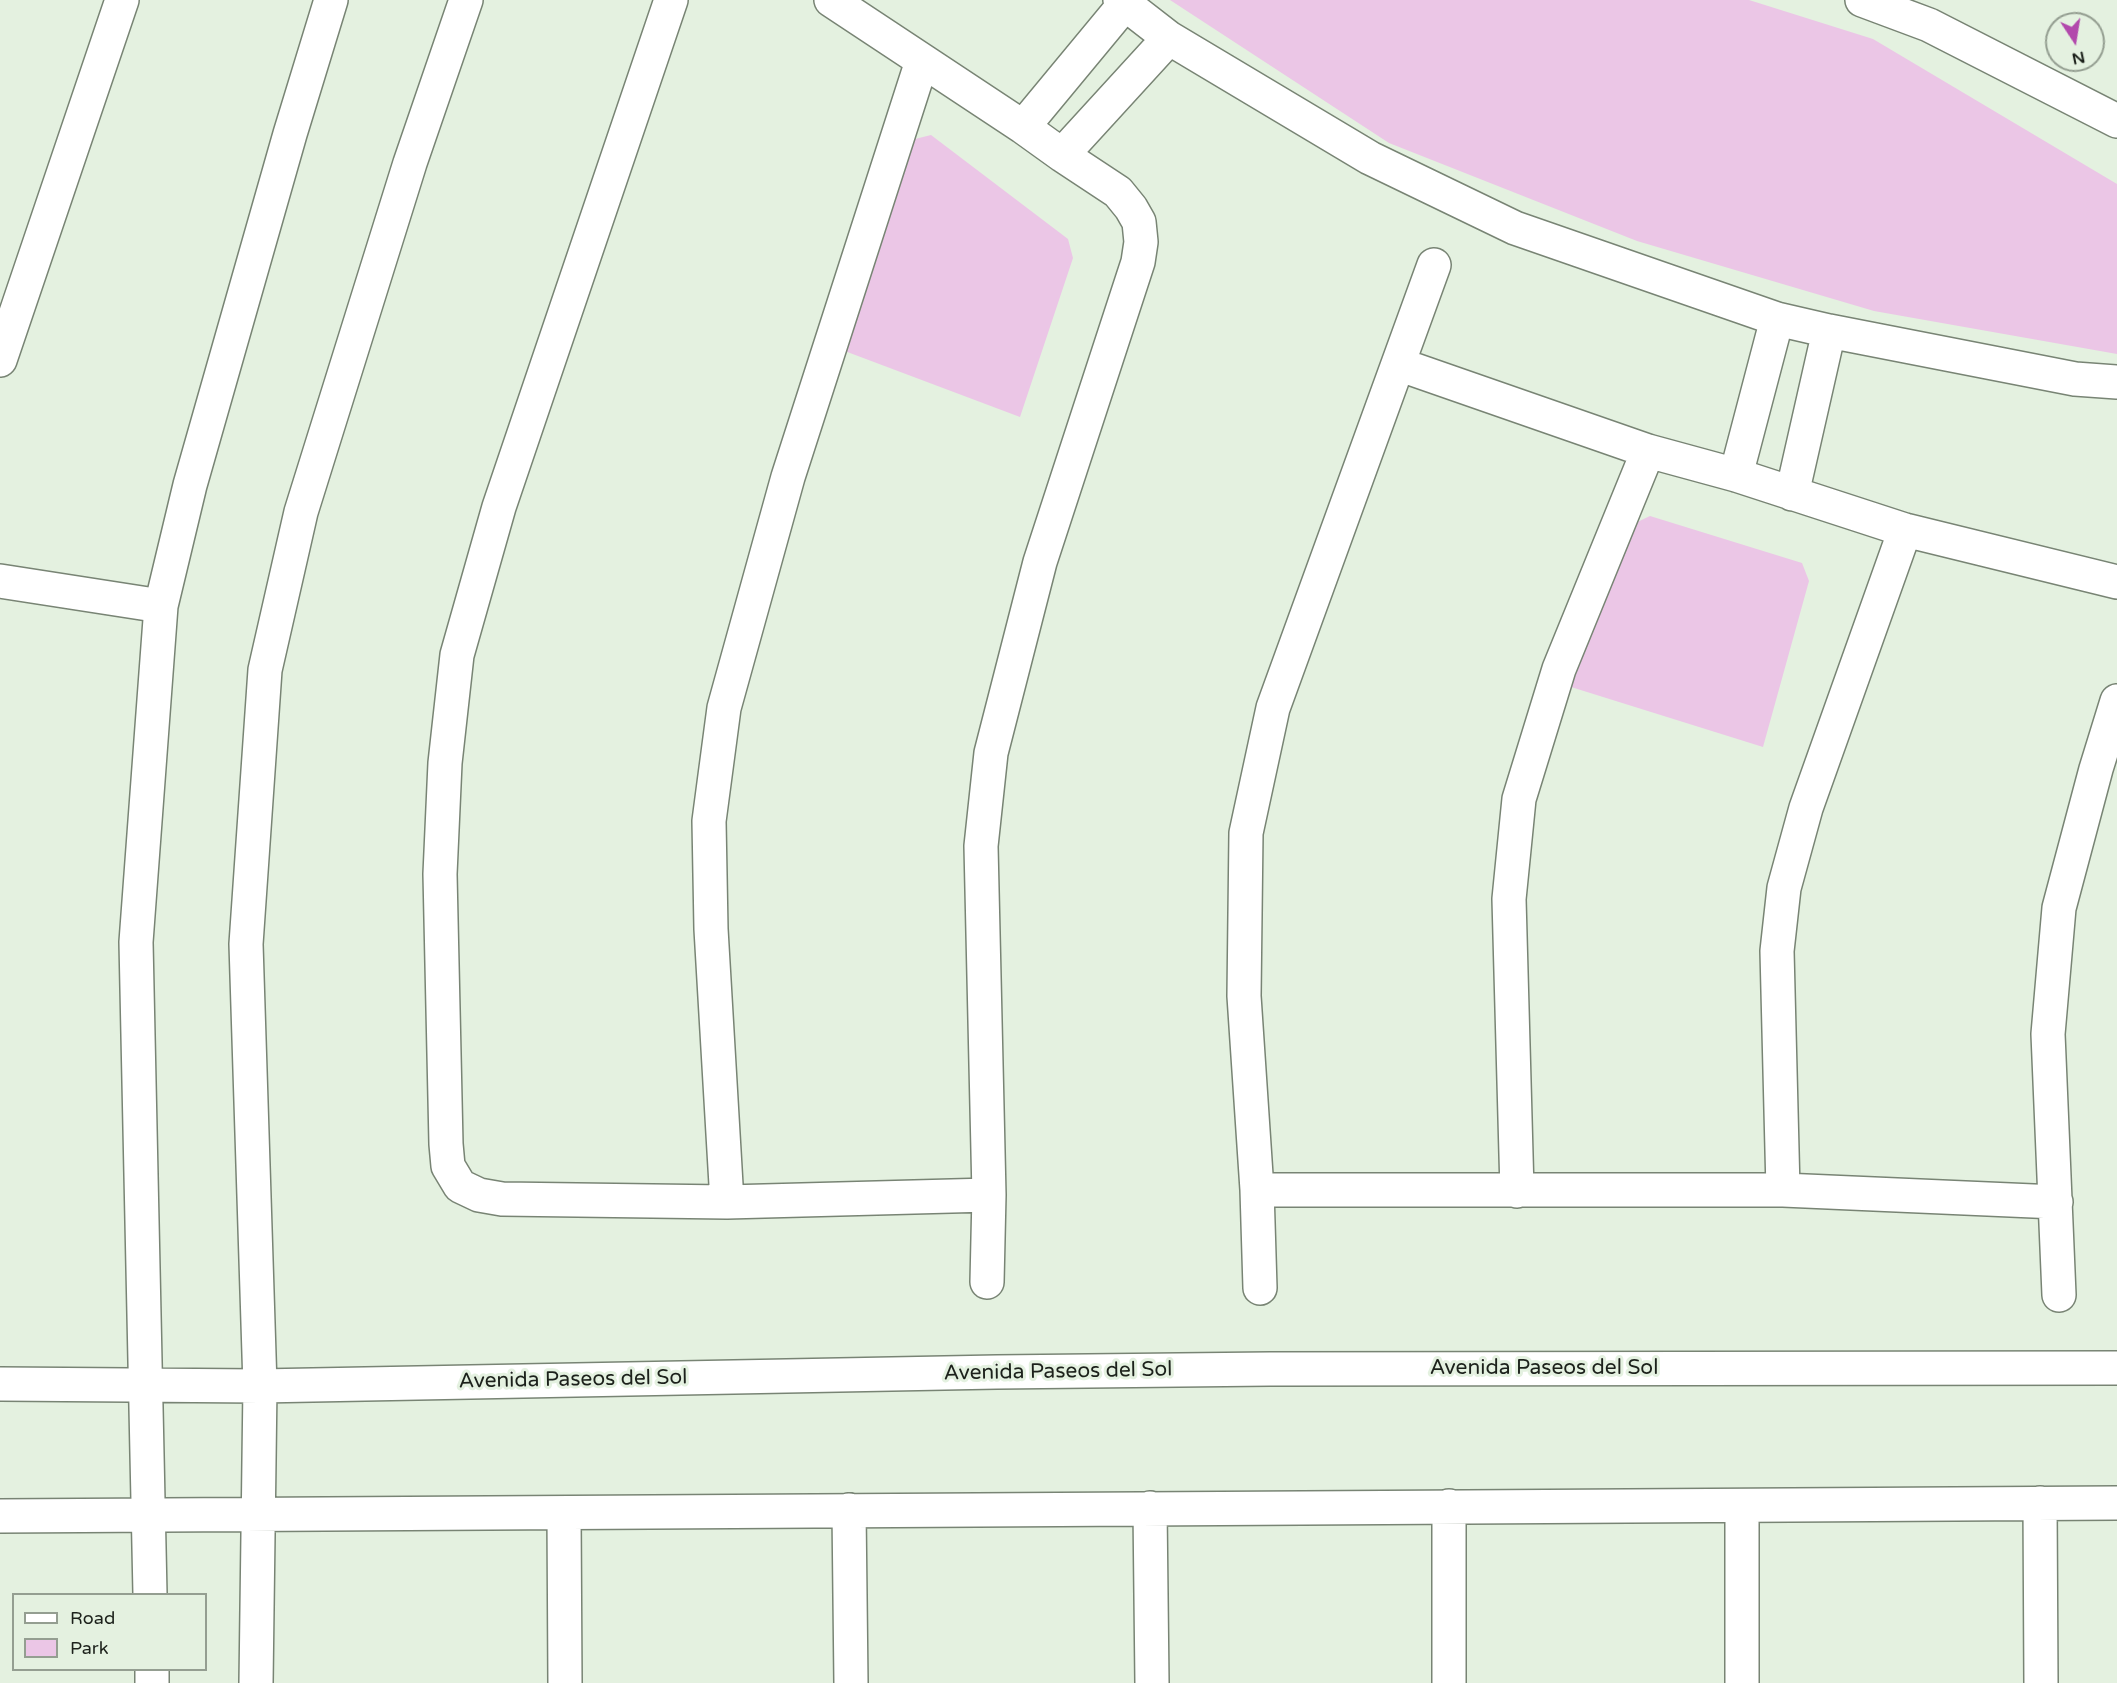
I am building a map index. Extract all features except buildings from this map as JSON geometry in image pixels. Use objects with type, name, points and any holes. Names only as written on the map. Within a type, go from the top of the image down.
[{"type":"street","points":[[0,360],[122,0]]},
{"type":"street","points":[[150,1593],[136,942],[160,606],[193,474],[286,146],[331,0]]},
{"type":"street","points":[[256,1683],[260,1386],[246,944],[265,670],[301,512],[410,163],[466,0]]},
{"type":"street","points":[[671,0],[499,507],[457,655],[446,763],[440,874],[448,1166],[460,1186],[479,1195],[502,1199],[727,1202],[989,1195]]},
{"type":"street","points":[[831,0],[1118,192],[1131,207],[1139,222],[1141,242],[1138,262],[1040,562],[991,753],[981,846],[989,1195],[987,1282]]},
{"type":"street","points":[[1862,0],[1929,25],[2117,121]]},
{"type":"street","points":[[1023,127],[1122,2],[1169,38],[1370,158],[1515,228],[1777,319],[1829,332],[2076,380],[2117,382]]},
{"type":"street","points":[[1062,155],[1169,38]]},
{"type":"street","points":[[727,1202],[711,929],[709,821],[724,708],[788,477],[922,61]]},
{"type":"street","points":[[1260,1288],[1257,1190],[1244,996],[1246,833],[1273,708],[1434,265]]},
{"type":"street","points":[[1736,475],[1777,319]]},
{"type":"street","points":[[1792,494],[1829,332]]},
{"type":"street","points":[[1398,364],[1648,452],[1736,475],[1905,530],[2117,582]]},
{"type":"street","points":[[1517,1191],[1509,899],[1519,799],[1559,669],[1648,452]]},
{"type":"street","points":[[1783,1190],[1777,951],[1784,888],[1806,808],[1905,530]]},
{"type":"street","points":[[0,581],[160,606]]},
{"type":"street","points":[[2059,1295],[2048,1034],[2059,908],[2096,769],[2117,701]]},
{"type":"street","points":[[1257,1190],[1783,1190],[2056,1202]]},
{"type":"street","name":"Avenida Paseos del Sol","points":[[0,1384],[147,1387],[260,1386],[1270,1369],[2117,1368]]},
{"type":"street","points":[[2040,1503],[2041,1683]]},
{"type":"street","points":[[0,1516],[2117,1503]]},
{"type":"street","points":[[1449,1506],[1449,1683]]},
{"type":"street","points":[[1742,1506],[1742,1683]]},
{"type":"street","points":[[1150,1508],[1152,1683]]},
{"type":"street","points":[[849,1510],[851,1683]]},
{"type":"street","points":[[564,1513],[565,1683]]},
{"type":"green space","points":[[1170,0],[1749,0],[1873,39],[2117,184],[2117,354],[1874,311],[1637,241],[1389,143]]},
{"type":"green space","points":[[931,135],[1068,239],[1073,258],[1020,417],[842,350],[915,139]]},
{"type":"green space","points":[[1650,516],[1802,563],[1809,581],[1763,747],[1571,687],[1629,526]]}]
